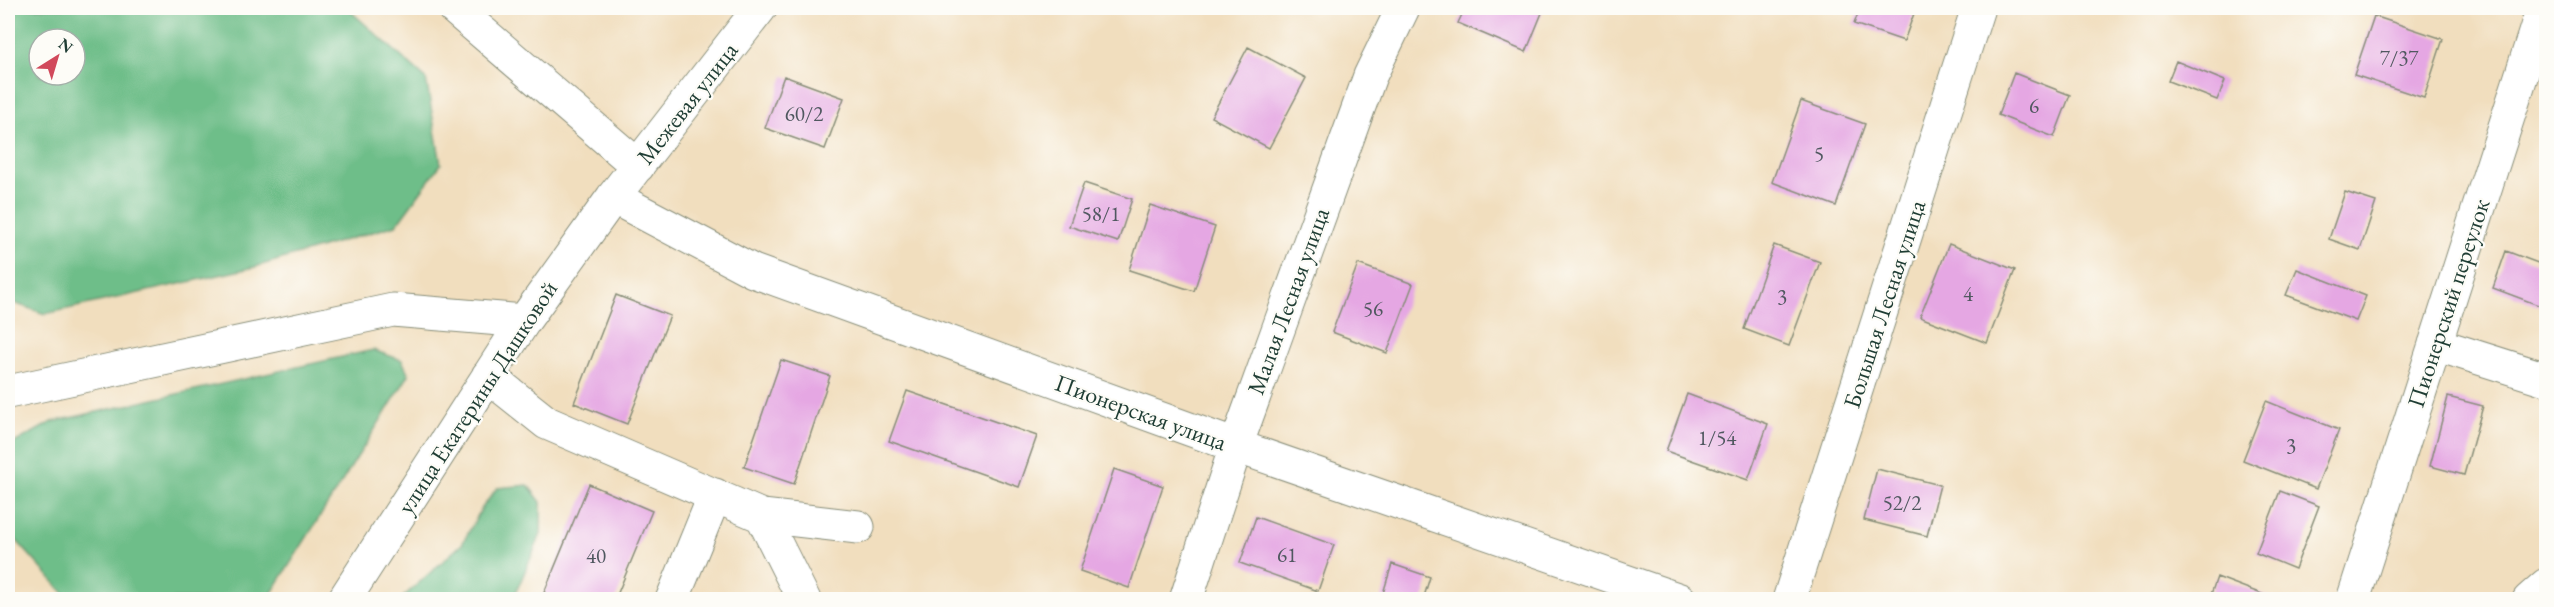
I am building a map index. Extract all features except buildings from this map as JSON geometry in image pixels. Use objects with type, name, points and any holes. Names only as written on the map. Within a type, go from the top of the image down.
[{"type":"street","points":[[454,8],[638,166]]},
{"type":"street","name":"Межевая улица","points":[[613,197],[760,8]]},
{"type":"street","name":"Малая Лесная улица","points":[[1186,600],[1236,446],[1370,76],[1403,8]]},
{"type":"street","name":"Большая Лесная улица","points":[[1790,600],[1978,8]]},
{"type":"street","name":"Пионерский переулок","points":[[2353,600],[2543,8]]},
{"type":"street","name":"Пионерская улица","points":[[613,197],[753,271],[1236,446],[1680,600]]},
{"type":"street","name":"улица Екатерины Дашковой","points":[[344,600],[524,321],[613,197]]},
{"type":"street","points":[[8,392],[393,310],[524,321]]},
{"type":"street","points":[[2435,345],[2547,379]]},
{"type":"street","points":[[488,376],[547,423],[762,516],[858,527]]},
{"type":"street","points":[[672,600],[715,495]]},
{"type":"street","points":[[762,516],[804,600]]},
{"type":"street","points":[[2529,600],[2547,585]]},
{"type":"green space","points":[[8,8],[347,8],[426,79],[441,164],[396,225],[255,267],[45,314],[8,301]]},
{"type":"green space","points":[[373,350],[402,360],[409,375],[268,599],[69,599],[8,531],[8,449],[12,444],[52,422]]},
{"type":"green space","points":[[528,485],[541,502],[541,534],[513,599],[401,599],[462,544],[482,508],[497,488]]}]
